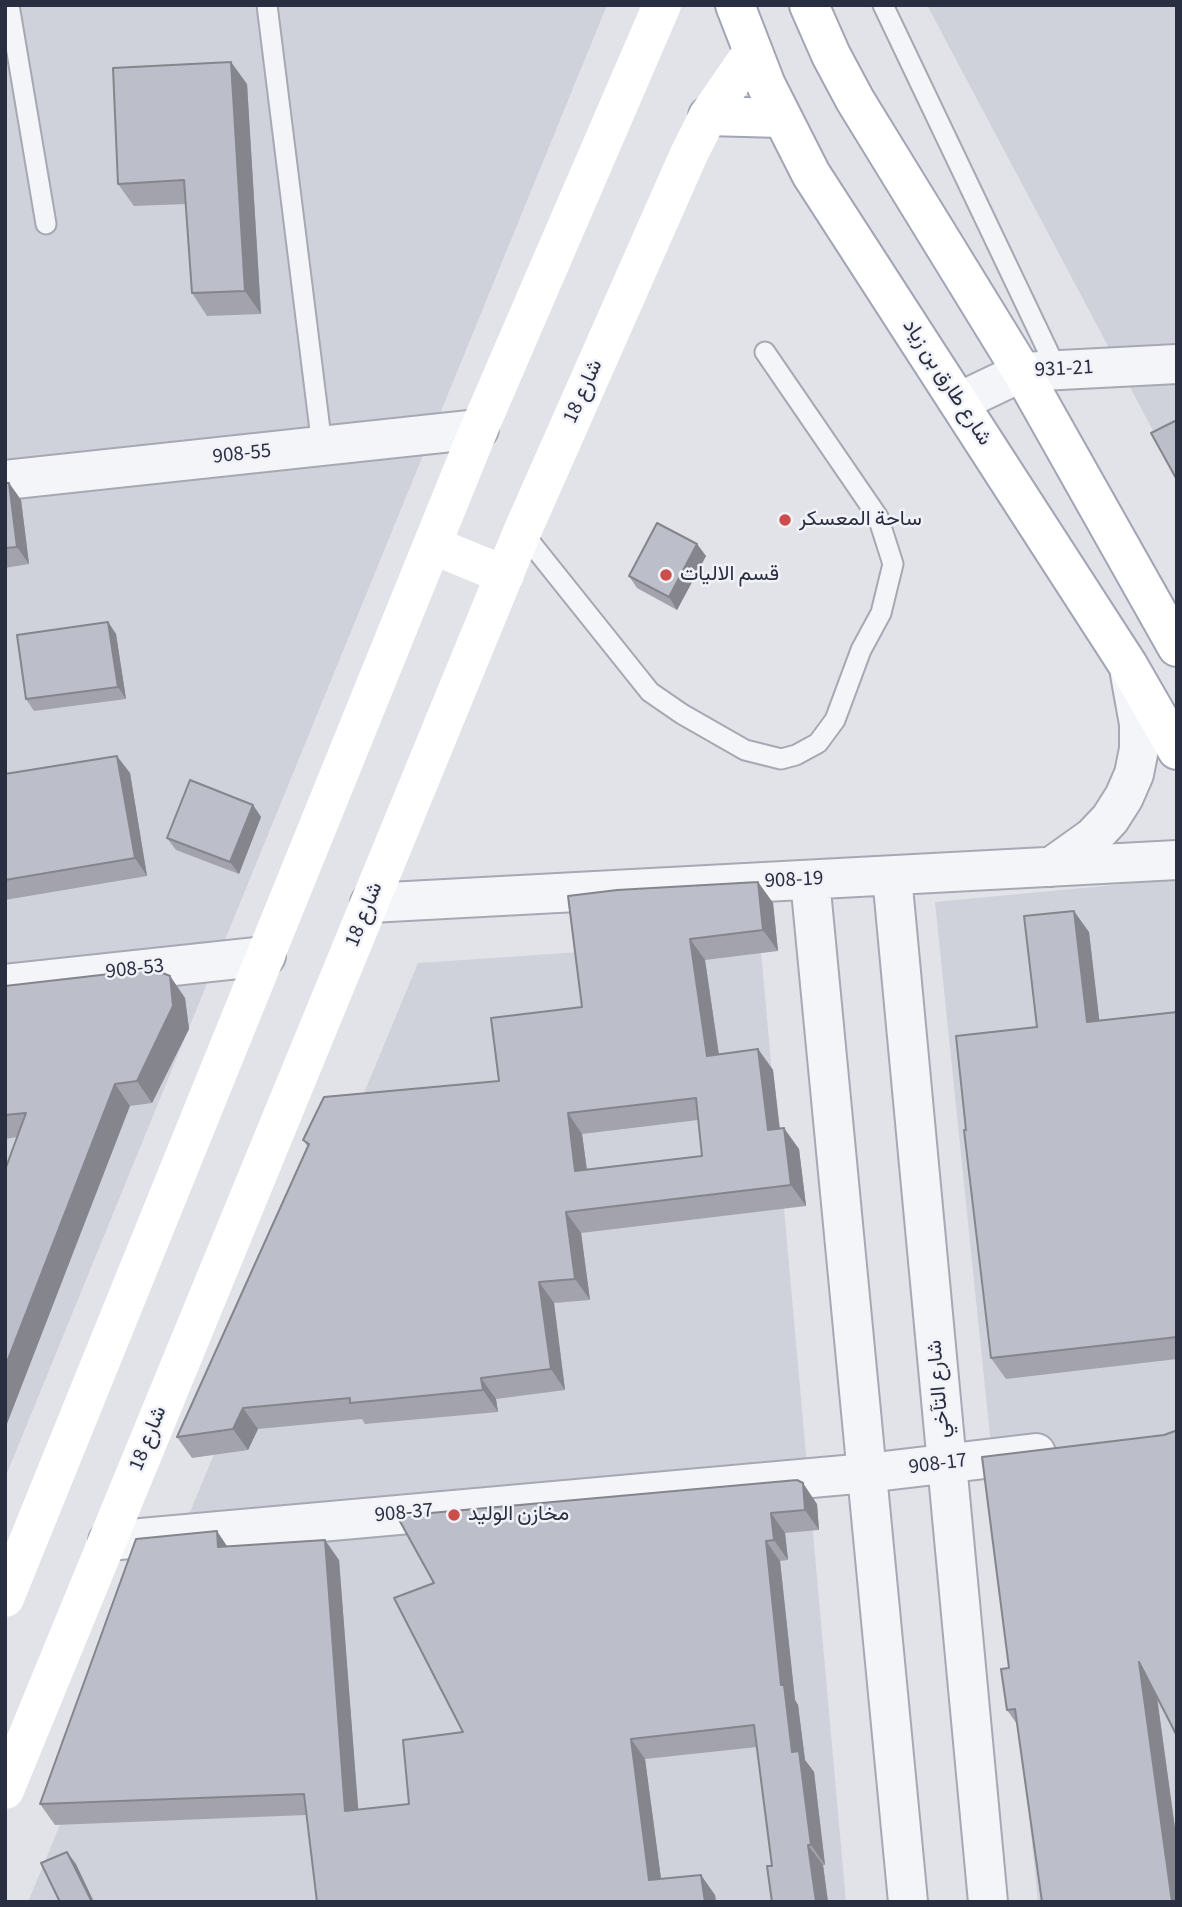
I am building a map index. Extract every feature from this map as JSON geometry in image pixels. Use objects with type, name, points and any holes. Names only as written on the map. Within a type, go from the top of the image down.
[{"type":"street","points":[[5,1598],[13,1559],[266,956],[479,429],[662,5]]},
{"type":"street","name":"شارع طارق بن زياد","points":[[735,5],[751,52],[781,118],[811,174],[1128,665],[1177,750]]},
{"type":"street","points":[[810,5],[831,55],[855,100],[1040,371],[1177,647]]},
{"type":"street","name":"شارع 18","points":[[5,1790],[522,532],[689,154],[708,116],[751,52]]},
{"type":"street","points":[[708,116],[781,118]]},
{"type":"street","name":"931-21","points":[[959,402],[1040,371],[1177,364]]},
{"type":"street","name":"908-55","points":[[5,481],[479,429]]},
{"type":"street","points":[[432,545],[505,575]]},
{"type":"street","points":[[1051,867],[1093,837],[1110,819],[1134,774],[1139,749],[1139,724],[1128,665]]},
{"type":"street","name":"908-19","points":[[370,903],[1177,860]]},
{"type":"street","name":"شارع التآخي","points":[[892,876],[988,1902]]},
{"type":"street","points":[[810,880],[908,1902]]},
{"type":"street","name":"908-53","points":[[5,984],[266,956]]},
{"type":"street","name":"908-17","points":[[867,1473],[1069,1449]]},
{"type":"street","name":"908-37","points":[[108,1541],[867,1473]]},
{"type":"lane","points":[[9,5],[46,224]]},
{"type":"lane","points":[[267,5],[322,446]]},
{"type":"lane","points":[[883,5],[1040,371]]},
{"type":"lane","points":[[522,532],[650,692],[682,714],[745,750],[781,759],[796,755],[818,743],[835,720],[861,650],[881,613],[893,564],[878,516],[765,352]]},
{"type":"shaded area","points":[[5,5],[607,5],[5,1478]]},
{"type":"shaded area","points":[[927,5],[1177,5],[1177,476]]},
{"type":"shaded area","points":[[1177,879],[1177,1902],[1038,1902],[935,902]]},
{"type":"shaded area","points":[[760,940],[846,1902],[28,1902],[418,963]]},
{"type":"building","points":[[231,62],[245,291],[192,293],[184,180],[118,184],[113,68]]},
{"type":"building","points":[[1177,420],[1177,480],[1151,433]]},
{"type":"building","points":[[5,483],[9,483],[17,547],[5,548]]},
{"type":"building","points":[[657,523],[697,544],[669,597],[629,576]]},
{"type":"building","points":[[108,622],[118,687],[26,699],[17,635]]},
{"type":"building","points":[[117,756],[135,858],[5,880],[5,774]]},
{"type":"building","points":[[190,780],[253,805],[230,862],[167,838]]},
{"type":"building","points":[[758,882],[763,930],[690,939],[707,1056],[758,1049],[768,1130],[784,1128],[791,1185],[566,1212],[575,1279],[539,1282],[551,1369],[481,1378],[483,1390],[350,1403],[350,1398],[243,1408],[233,1429],[177,1437],[309,1144],[303,1140],[324,1097],[499,1081],[491,1018],[582,1007],[568,896],[617,890]],"holes":[[[696,1098],[702,1156],[575,1171],[568,1113]]]},
{"type":"building","points":[[1074,911],[1087,1022],[1177,1012],[1177,1337],[991,1358],[964,1130],[956,1036],[1037,1027],[1024,916]]},
{"type":"building","points":[[153,969],[170,976],[173,1006],[137,1081],[115,1084],[5,1367],[5,1170],[26,1113],[5,1115],[5,986]]},
{"type":"building","points":[[1177,1428],[1177,1736],[1139,1662],[1172,1902],[1042,1902],[1015,1709],[1007,1710],[1001,1669],[1009,1668],[982,1457],[1164,1435]]},
{"type":"building","points":[[797,1480],[803,1483],[805,1510],[771,1513],[774,1540],[766,1541],[781,1685],[784,1685],[792,1752],[799,1751],[816,1902],[772,1902],[767,1866],[772,1866],[754,1725],[631,1739],[649,1880],[701,1875],[705,1902],[317,1902],[304,1794],[40,1804],[136,1539],[217,1531],[218,1547],[325,1540],[345,1811],[409,1804],[403,1740],[463,1732],[394,1598],[434,1583],[397,1516]]},
{"type":"building","points":[[67,1852],[92,1902],[60,1902],[41,1863]]},
{"type":"place","name":"ساحة المعسكر","points":[[785,520]]},
{"type":"place","name":"قسم الاليات","points":[[666,575]]},
{"type":"place","name":"مخازن الوليد","points":[[454,1515]]}]
